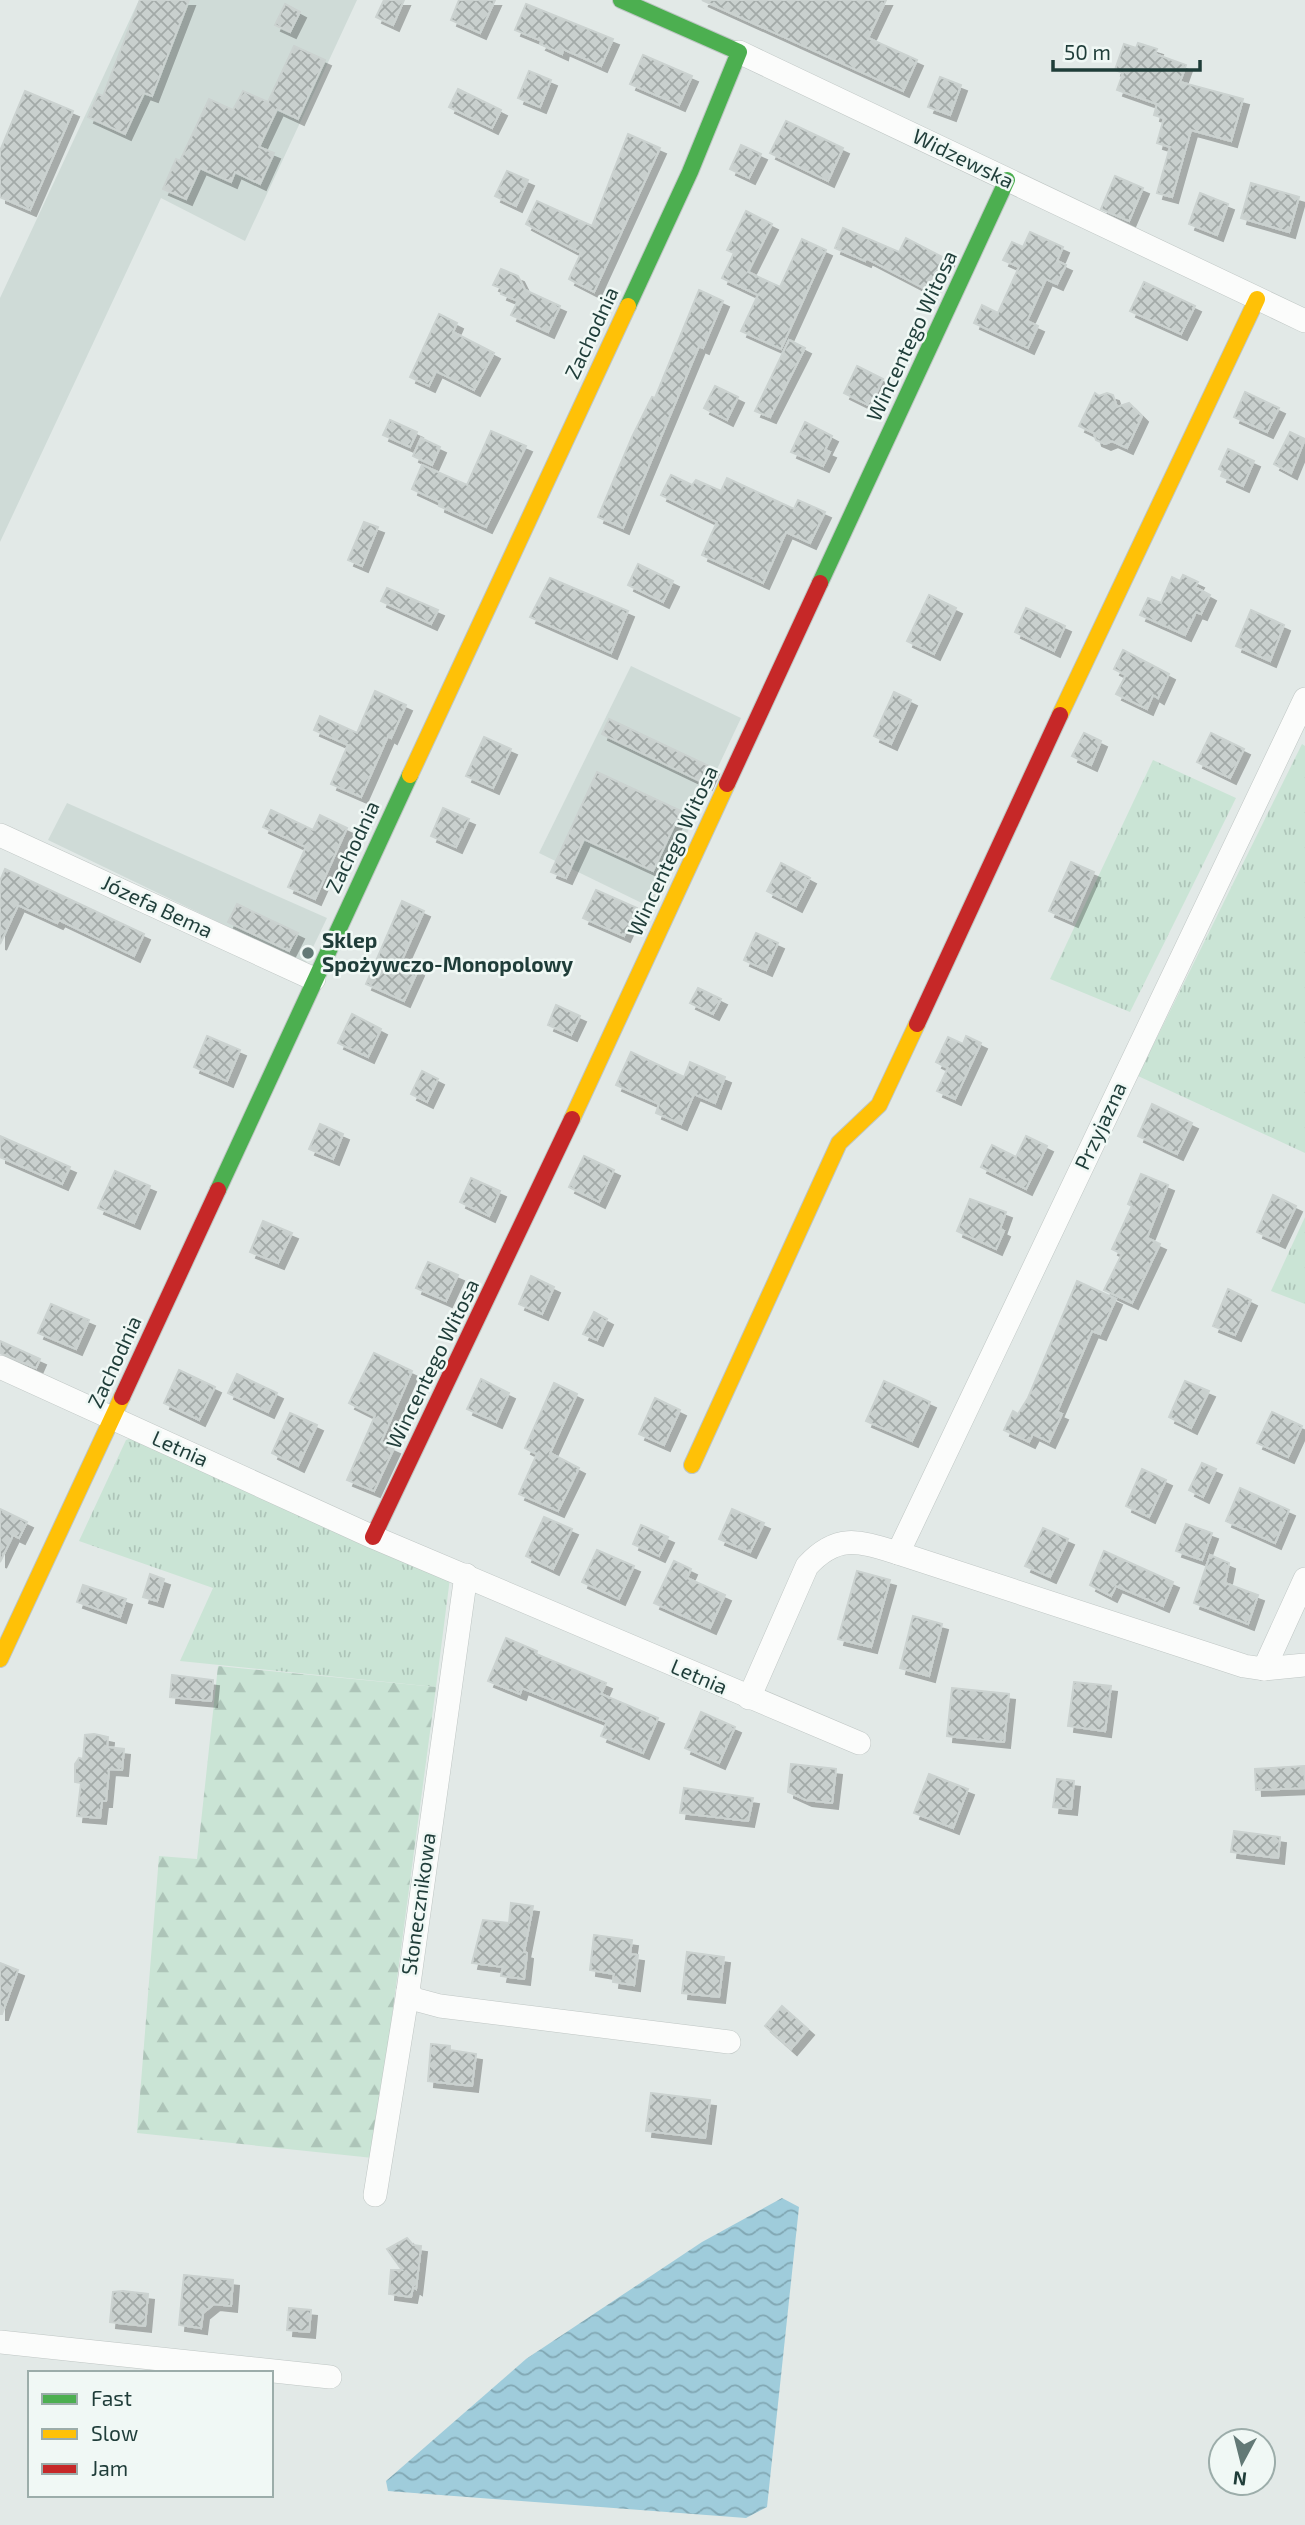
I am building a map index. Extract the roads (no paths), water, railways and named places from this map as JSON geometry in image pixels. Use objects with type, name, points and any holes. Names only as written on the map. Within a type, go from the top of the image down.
[{"type":"street","name":"Widzewska","points":[[621,0],[739,52],[1305,321]]},
{"type":"street","name":"Zachodnia","points":[[0,1659],[690,172],[739,52]]},
{"type":"street","name":"Wincentego Witosa","points":[[373,1536],[497,1280],[1007,180]]},
{"type":"street","points":[[692,1465],[839,1143],[846,1132],[870,1119],[879,1105],[1111,603],[1257,299]]},
{"type":"street","name":"Przyjazna","points":[[898,1553],[1305,699]]},
{"type":"street","name":"Józefa Bema","points":[[0,835],[314,979]]},
{"type":"street","name":"Letnia","points":[[0,1367],[373,1536],[749,1698],[807,1566],[818,1553],[846,1541],[898,1553],[1201,1654],[1264,1669],[1305,1665]]},
{"type":"street","name":"Słonecznikowa","points":[[466,1576],[408,1991],[414,1999],[440,2007],[729,2042]]},
{"type":"street","points":[[1264,1669],[1305,1579]]},
{"type":"street","points":[[749,1698],[859,1743]]},
{"type":"street","points":[[375,2195],[408,1991]]},
{"type":"street","points":[[0,2343],[273,2371]]},
{"type":"street","points":[[273,2371],[331,2377]]},
{"type":"water","points":[[782,2198],[799,2207],[767,2507],[746,2518],[388,2491],[386,2481],[526,2359],[702,2242]]},
{"type":"place","name":"Sklep Spożywczo-Monopolowy","points":[[308,953]]}]
